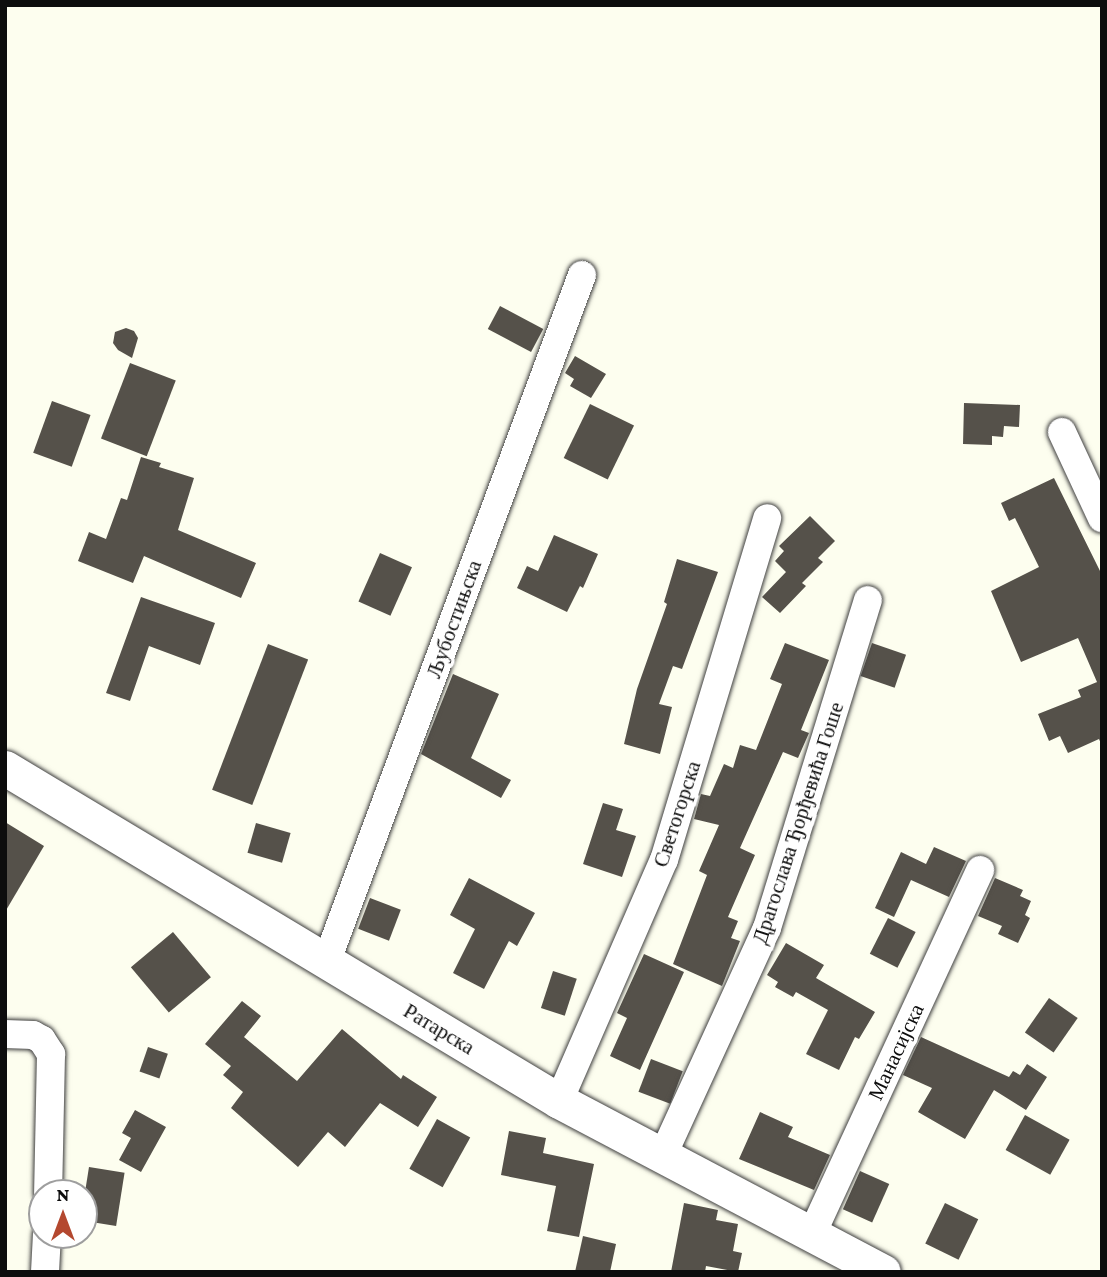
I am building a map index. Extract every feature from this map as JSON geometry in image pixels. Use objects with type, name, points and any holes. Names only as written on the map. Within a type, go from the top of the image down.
[{"type":"street","name":"Љубостињска","points":[[326,963],[582,275]]},
{"type":"street","points":[[1062,432],[1102,518]]},
{"type":"street","name":"Светогорска","points":[[559,1101],[664,860],[767,518]]},
{"type":"street","name":"Драгослава Ђорђевића Гоше","points":[[663,1155],[767,928],[868,600]]},
{"type":"street","name":"Ратарска","points":[[5,768],[559,1101],[883,1272]]},
{"type":"street","name":"Манасијска","points":[[812,1234],[980,870]]},
{"type":"street","points":[[5,1034],[33,1035],[42,1040],[51,1054],[48,1179]]},
{"type":"street","points":[[45,1272],[46,1249]]},
{"type":"building","points":[[500,306],[543,329],[531,352],[488,329]]},
{"type":"building","points":[[126,328],[134,331],[138,338],[132,358],[118,350],[113,343],[115,332]]},
{"type":"building","points":[[575,356],[606,374],[591,398],[570,386],[574,379],[565,373]]},
{"type":"building","points":[[130,363],[176,381],[147,456],[101,439]]},
{"type":"building","points":[[52,401],[91,415],[72,467],[33,453]]},
{"type":"building","points":[[964,403],[1020,405],[1019,427],[1004,426],[1003,437],[992,436],[992,445],[963,444]]},
{"type":"building","points":[[590,404],[634,425],[608,479],[564,458]]},
{"type":"building","points":[[141,457],[161,463],[159,467],[194,478],[178,530],[256,563],[241,598],[144,556],[133,583],[78,561],[89,532],[106,539],[121,498],[127,500]]},
{"type":"building","points":[[1054,478],[1102,575],[1102,746],[1099,739],[1068,753],[1060,736],[1049,741],[1038,714],[1081,697],[1078,690],[1097,682],[1078,638],[1021,662],[991,591],[1039,567],[1015,518],[1009,521],[1001,503]]},
{"type":"building","points":[[810,516],[835,541],[818,558],[823,562],[802,583],[806,586],[780,613],[762,597],[786,572],[775,561],[784,551],[779,546]]},
{"type":"building","points":[[554,535],[598,554],[583,588],[580,586],[567,612],[517,588],[527,566],[538,571]]},
{"type":"building","points":[[380,553],[412,567],[390,616],[358,601]]},
{"type":"building","points":[[677,559],[718,572],[682,669],[673,666],[659,704],[672,707],[660,754],[624,744],[637,689],[667,604],[664,602]]},
{"type":"building","points":[[141,597],[215,623],[200,665],[149,646],[130,701],[106,693]]},
{"type":"building","points":[[785,643],[829,660],[801,730],[809,733],[798,758],[783,752],[740,848],[755,855],[728,917],[738,921],[731,938],[740,941],[722,986],[673,964],[707,875],[699,871],[719,825],[694,819],[701,794],[710,796],[724,764],[733,768],[740,745],[756,750],[782,684],[770,679]]},
{"type":"building","points":[[872,643],[906,655],[895,688],[861,676]]},
{"type":"building","points":[[268,644],[308,659],[252,805],[212,790]]},
{"type":"building","points":[[453,674],[499,694],[471,758],[511,780],[501,798],[421,754]]},
{"type":"building","points":[[603,803],[623,809],[616,830],[636,836],[622,877],[583,864]]},
{"type":"building","points":[[5,822],[44,846],[5,912]]},
{"type":"building","points":[[256,823],[291,833],[282,863],[247,853]]},
{"type":"building","points":[[934,847],[966,861],[949,897],[911,880],[894,917],[875,908],[901,852],[926,864]]},
{"type":"building","points":[[469,878],[535,913],[517,946],[509,941],[484,989],[453,973],[475,929],[450,915]]},
{"type":"building","points":[[995,878],[1023,890],[1020,896],[1031,901],[1025,915],[1030,918],[1018,943],[998,934],[1002,926],[978,916]]},
{"type":"building","points":[[370,898],[401,910],[389,941],[358,929]]},
{"type":"building","points":[[888,918],[916,932],[897,968],[870,954]]},
{"type":"building","points":[[173,932],[211,977],[169,1013],[131,967]]},
{"type":"building","points":[[786,943],[824,965],[816,978],[875,1012],[859,1039],[855,1037],[839,1070],[806,1054],[828,1010],[796,992],[793,997],[775,987],[778,982],[767,975]]},
{"type":"building","points":[[644,954],[684,972],[640,1070],[610,1056],[627,1018],[617,1013]]},
{"type":"building","points":[[553,971],[577,979],[565,1016],[541,1008]]},
{"type":"building","points":[[1049,998],[1078,1018],[1054,1052],[1025,1032]]},
{"type":"building","points":[[242,1001],[261,1016],[244,1037],[297,1081],[342,1029],[401,1079],[403,1075],[437,1097],[418,1127],[380,1103],[345,1147],[328,1132],[298,1167],[231,1108],[243,1092],[223,1075],[231,1066],[205,1044]]},
{"type":"building","points":[[921,1037],[1009,1077],[1013,1071],[1020,1075],[1027,1064],[1047,1077],[1026,1110],[994,1090],[965,1139],[918,1112],[932,1088],[903,1075]]},
{"type":"building","points":[[148,1047],[168,1054],[159,1078],[140,1072]]},
{"type":"building","points":[[651,1059],[683,1071],[670,1104],[638,1092]]},
{"type":"building","points":[[135,1110],[166,1127],[141,1172],[119,1160],[131,1138],[122,1133]]},
{"type":"building","points":[[760,1112],[793,1127],[788,1137],[830,1155],[814,1190],[739,1159]]},
{"type":"building","points":[[1025,1115],[1070,1140],[1050,1175],[1006,1150]]},
{"type":"building","points":[[437,1119],[470,1137],[443,1187],[409,1169]]},
{"type":"building","points":[[509,1131],[546,1138],[543,1153],[594,1164],[579,1237],[547,1231],[556,1186],[501,1175]]},
{"type":"building","points":[[89,1167],[125,1173],[116,1226],[98,1223],[98,1179],[87,1179]]},
{"type":"building","points":[[860,1171],[889,1184],[872,1222],[843,1209]]},
{"type":"building","points":[[684,1203],[718,1210],[716,1220],[738,1224],[733,1251],[742,1253],[738,1272],[706,1266],[705,1272],[671,1272]]},
{"type":"building","points":[[945,1203],[978,1219],[959,1260],[925,1243]]},
{"type":"building","points":[[583,1236],[616,1244],[610,1272],[575,1272]]}]
